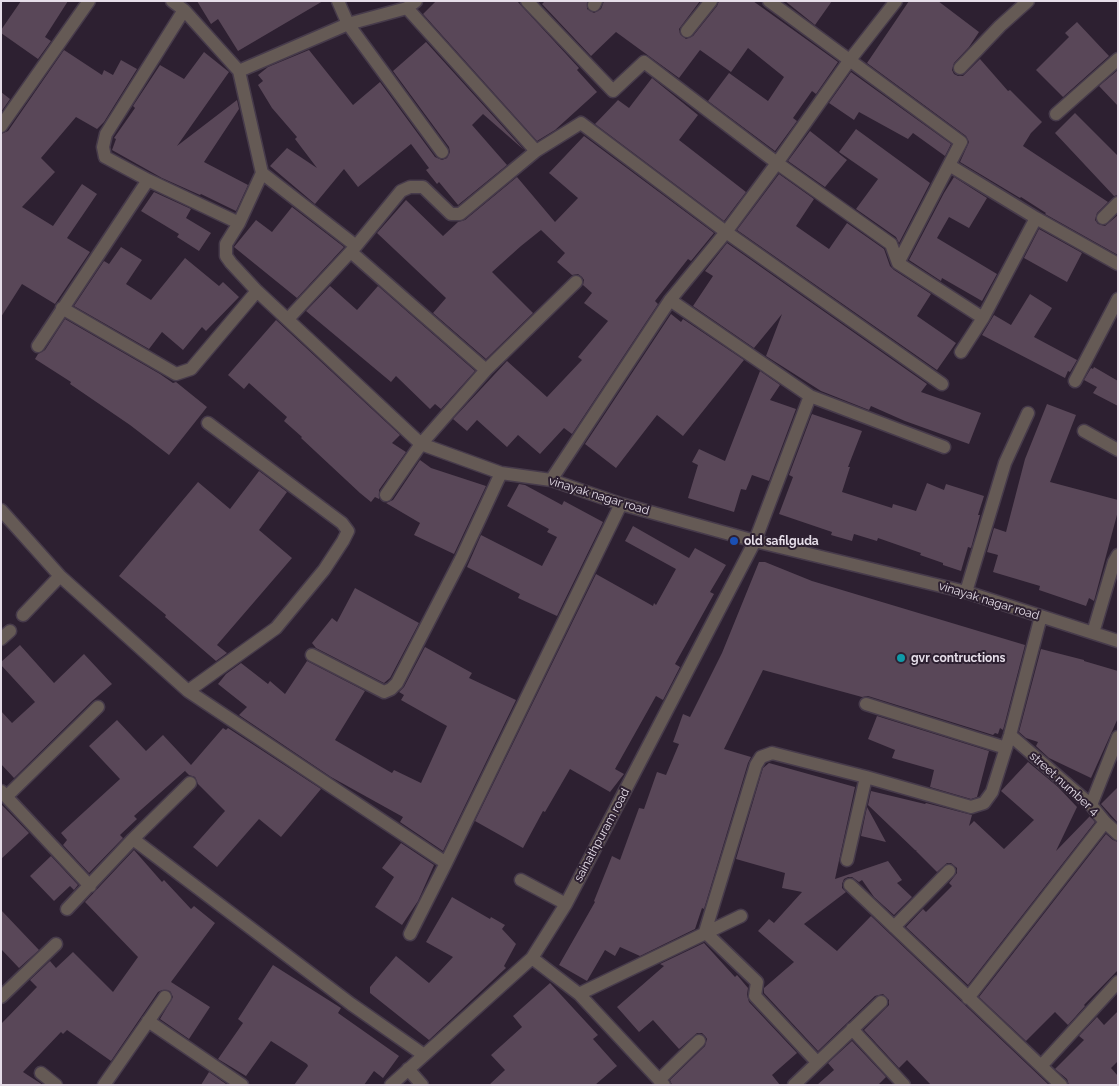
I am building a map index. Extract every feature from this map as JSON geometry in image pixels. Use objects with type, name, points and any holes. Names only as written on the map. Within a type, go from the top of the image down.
[{"type":"street","points":[[1,126],[89,1]]},
{"type":"street","points":[[172,1],[184,10],[239,71],[262,173],[354,249],[486,370]]},
{"type":"street","points":[[338,1],[348,24],[442,152]]},
{"type":"street","points":[[527,1],[613,91],[644,62],[777,163],[892,244],[898,263],[982,318]]},
{"type":"street","points":[[687,31],[711,1]]},
{"type":"street","points":[[769,1],[961,142],[898,263]]},
{"type":"street","points":[[551,480],[670,300],[726,232],[849,61],[896,1]]},
{"type":"street","points":[[960,68],[1000,26],[1028,1]]},
{"type":"street","points":[[239,71],[348,24],[412,4],[536,151]]},
{"type":"street","points":[[184,10],[106,134],[102,147],[105,157],[148,180],[239,223]]},
{"type":"street","points":[[1056,114],[1118,59]]},
{"type":"street","points":[[288,319],[354,249],[401,191],[410,187],[423,187],[451,214],[460,214],[536,151],[581,123],[726,232],[942,384]]},
{"type":"street","points":[[949,165],[1036,218],[1118,264]]},
{"type":"street","name":"vinayak nagar road","points":[[262,173],[239,223],[226,244],[226,256],[257,291],[421,444],[501,473],[551,480],[621,504],[755,541],[966,592],[1118,641]]},
{"type":"street","points":[[38,346],[148,180]]},
{"type":"street","points":[[1103,218],[1118,203]]},
{"type":"street","points":[[961,352],[982,318],[1036,218]]},
{"type":"street","points":[[386,495],[421,444],[486,370],[576,282]]},
{"type":"street","points":[[62,308],[176,374],[191,369],[257,291]]},
{"type":"street","points":[[1076,381],[1118,299]]},
{"type":"street","points":[[670,300],[810,396],[944,446]]},
{"type":"street","name":"sainathpuram road","points":[[391,1085],[532,958],[566,904],[755,541],[810,396]]},
{"type":"street","points":[[966,592],[1005,463],[1028,413]]},
{"type":"street","points":[[188,691],[276,628],[324,570],[348,531],[342,523],[208,423]]},
{"type":"street","points":[[1084,431],[1118,450]]},
{"type":"street","points":[[312,655],[384,692],[391,689],[397,683],[461,558],[501,473]]},
{"type":"street","points":[[410,934],[621,504]]},
{"type":"street","points":[[1,510],[60,576],[188,691],[446,863]]},
{"type":"street","points":[[1093,634],[1118,554]]},
{"type":"street","points":[[23,615],[60,576]]},
{"type":"street","points":[[705,932],[756,765],[761,757],[772,753],[971,807],[984,803],[992,792],[1010,735],[1041,616]]},
{"type":"street","points":[[866,704],[1006,748]]},
{"type":"street","points":[[90,886],[4,793],[98,707]]},
{"type":"street","name":"street number 4","points":[[1010,735],[1091,805],[1118,834]]},
{"type":"street","points":[[1091,805],[1118,737]]},
{"type":"street","points":[[847,860],[866,777]]},
{"type":"street","points":[[67,909],[190,783]]},
{"type":"street","points":[[968,998],[1105,822]]},
{"type":"street","points":[[134,839],[351,1004],[424,1055]]},
{"type":"street","points":[[894,926],[949,871]]},
{"type":"street","points":[[521,880],[566,904]]},
{"type":"street","points":[[850,885],[1061,1085]]},
{"type":"street","points":[[579,994],[741,916]]},
{"type":"street","points":[[705,932],[757,982],[756,996],[817,1062]]},
{"type":"street","points":[[1,998],[56,944]]},
{"type":"street","points":[[532,958],[579,994],[661,1082],[699,1041]]},
{"type":"street","points":[[1042,1065],[1118,982]]},
{"type":"street","points":[[104,1085],[165,997]]},
{"type":"street","points":[[794,1085],[881,1002]]},
{"type":"street","points":[[148,1021],[242,1085]]},
{"type":"street","points":[[852,1029],[904,1085]]},
{"type":"street","points":[[408,1069],[422,1085]]},
{"type":"street","points":[[40,1073],[56,1085]]},
{"type":"building","points":[[21,1],[68,1],[45,37],[51,41],[38,59],[1,33],[1,30]]},
{"type":"building","points":[[197,1],[323,1],[238,51],[218,19],[211,24]]},
{"type":"building","points":[[436,1],[517,1],[579,68],[577,70],[597,92],[555,130],[537,141],[423,14]]},
{"type":"building","points":[[545,1],[587,1],[587,9],[594,13],[601,9],[604,1],[700,1],[679,29],[680,34],[686,39],[693,36],[719,1],[753,1],[838,62],[816,94],[812,91],[793,118],[797,121],[775,151],[708,101],[729,73],[768,101],[784,77],[748,48],[731,72],[700,50],[679,78],[616,32],[591,56],[542,4]]},
{"type":"building","points":[[785,1],[832,1],[815,25]]},
{"type":"building","points":[[909,1],[938,1],[979,32],[969,47],[954,63],[952,70],[954,74],[963,76],[980,59],[1008,91],[1010,90],[1042,122],[1031,133],[1023,146],[1108,202],[1097,213],[1095,220],[1098,224],[1105,226],[1118,215],[1118,255],[1045,214],[1021,197],[960,162],[969,142],[966,136],[867,63]]},
{"type":"building","points":[[1077,22],[1109,56],[1063,97],[1036,70],[1069,37],[1065,33]]},
{"type":"building","points":[[426,42],[524,150],[483,114],[472,125],[507,165],[458,205],[426,170],[429,168],[411,144],[358,187],[344,169],[315,204],[270,166],[287,148],[317,168],[295,139],[297,137],[272,108],[258,85],[263,81],[258,75],[268,67],[309,50],[353,105],[380,82],[435,157],[442,160],[447,158],[450,152],[449,147],[393,71]]},
{"type":"building","points":[[64,50],[102,75],[104,70],[113,75],[121,60],[137,69],[104,122],[97,129],[76,117],[41,158],[55,172],[22,207],[53,226],[82,184],[97,194],[67,238],[90,252],[55,304],[22,284],[1,317],[1,134],[8,131]]},
{"type":"building","points":[[204,52],[229,72],[177,146],[237,100],[239,109],[204,162],[248,185],[236,211],[162,178],[112,150],[116,139],[114,138],[135,108],[133,106],[160,65],[184,79]]},
{"type":"building","points":[[1118,70],[1118,106],[1099,86]]},
{"type":"building","points":[[851,72],[951,144],[945,156],[913,133],[908,139],[859,112],[854,120],[829,103]]},
{"type":"building","points":[[652,78],[698,115],[679,140],[746,192],[724,221],[595,124],[618,100],[629,108]]},
{"type":"building","points":[[1,92],[10,99],[1,112]]},
{"type":"building","points":[[1075,113],[1118,156],[1118,195],[1114,196],[1055,133]]},
{"type":"building","points":[[856,129],[930,183],[899,243],[896,237],[856,209],[878,179],[839,152]]},
{"type":"building","points":[[810,131],[847,160],[825,187],[788,161]]},
{"type":"building","points":[[584,136],[714,233],[691,261],[688,259],[655,301],[658,304],[572,434],[564,428],[540,454],[518,435],[507,447],[477,420],[467,431],[453,419],[507,361],[547,397],[582,360],[578,357],[608,321],[584,303],[592,293],[583,285],[584,280],[582,277],[578,274],[572,275],[557,262],[565,253],[541,230],[492,272],[533,313],[486,359],[433,313],[446,298],[377,233],[406,200],[443,236],[458,222],[465,220],[517,177],[555,222],[578,198],[549,173]]},
{"type":"building","points":[[779,174],[814,199],[796,226],[829,249],[847,223],[884,249],[890,266],[894,270],[931,294],[917,316],[956,343],[937,370],[737,230]]},
{"type":"building","points":[[954,177],[987,198],[969,228],[949,217],[937,238],[997,274],[982,301],[942,278],[941,281],[909,260]]},
{"type":"building","points":[[154,192],[191,209],[186,218],[211,233],[199,251],[177,237],[179,234],[141,211]]},
{"type":"building","points":[[292,207],[344,247],[297,298],[234,247],[256,220],[272,232]]},
{"type":"building","points":[[1039,229],[1082,253],[1067,282],[1024,258]]},
{"type":"building","points":[[727,243],[927,384],[921,392],[981,413],[969,444],[905,421],[871,406],[869,410],[821,391],[766,356],[782,314],[754,348],[693,306],[713,276],[705,271]]},
{"type":"building","points":[[121,247],[142,260],[126,284],[151,300],[185,258],[219,286],[223,282],[239,297],[206,331],[202,327],[183,350],[162,332],[149,349],[74,306],[104,261],[109,264]]},
{"type":"building","points":[[330,286],[357,310],[378,286],[475,371],[441,409],[435,404],[430,409],[396,376],[391,382],[306,311]]},
{"type":"building","points":[[1030,294],[1052,308],[1034,337],[1077,360],[1065,378],[982,335],[994,315],[1011,325]]},
{"type":"building","points":[[671,314],[681,322],[683,319],[744,360],[683,436],[657,415],[616,468],[585,444]]},
{"type":"building","points":[[65,319],[173,383],[176,382],[207,407],[169,455],[130,425],[70,384],[71,382],[35,359],[38,354],[45,350]]},
{"type":"building","points":[[276,320],[400,435],[392,443],[406,452],[379,490],[379,499],[375,497],[371,502],[360,493],[284,421],[287,417],[249,383],[244,389],[228,375]]},
{"type":"building","points":[[1094,367],[1118,381],[1118,406],[1093,393],[1097,387],[1084,380],[1091,368],[1093,369]]},
{"type":"building","points":[[760,371],[780,385],[770,400],[796,409],[769,481],[752,475],[746,490],[741,489],[734,512],[688,498],[698,465],[692,462],[699,449],[725,461]]},
{"type":"building","points":[[1047,404],[1076,415],[1050,482],[1118,500],[1118,511],[1094,601],[1089,598],[1086,606],[1039,590],[1040,586],[993,572],[998,555],[987,552],[994,528],[1006,532],[1025,459]]},
{"type":"building","points":[[812,414],[862,431],[848,467],[850,467],[842,492],[892,508],[893,504],[916,511],[927,483],[944,490],[946,484],[984,496],[971,548],[968,547],[961,571],[920,555],[921,553],[878,538],[877,541],[854,534],[852,541],[831,535],[832,532],[779,514],[793,477],[789,475]]},
{"type":"building","points":[[420,460],[431,468],[486,486],[454,554],[414,535],[420,523],[386,503],[393,500]]},
{"type":"building","points":[[259,471],[287,492],[259,530],[292,558],[217,645],[227,653],[216,661],[165,617],[166,615],[119,576],[198,482],[230,509]]},
{"type":"building","points":[[519,484],[525,485],[562,505],[564,501],[603,522],[557,616],[518,598],[520,594],[467,567],[481,535],[542,566],[557,537],[547,532],[549,529],[507,506]]},
{"type":"building","points":[[633,526],[689,558],[695,548],[726,565],[710,592],[714,594],[675,664],[680,667],[663,700],[656,696],[615,769],[624,774],[610,792],[570,769],[545,812],[543,811],[523,848],[475,821],[596,574],[653,606],[654,603],[656,605],[676,569],[625,541]]},
{"type":"building","points":[[759,562],[765,562],[812,581],[1025,645],[1003,730],[1000,728],[998,734],[995,733],[993,735],[868,696],[862,697],[763,670],[724,749],[751,757],[704,909],[702,908],[695,929],[640,956],[620,947],[615,956],[605,950],[587,981],[559,965],[595,902],[612,856],[620,860],[639,808],[644,809],[657,772],[666,775],[679,744],[673,742],[683,714],[690,717],[722,653]]},
{"type":"building","points":[[355,588],[419,623],[390,678],[384,683],[316,648],[312,643],[332,618],[337,622]]},
{"type":"building","points":[[20,645],[54,683],[84,654],[112,684],[92,701],[14,778],[1,764],[1,711],[12,723],[35,702],[1,665],[1,662]]},
{"type":"building","points":[[425,647],[472,673],[469,678],[516,700],[443,851],[400,822],[403,817],[331,777],[239,715],[247,707],[218,684],[226,674],[241,663],[268,684],[270,681],[285,694],[307,661],[365,691],[335,740],[392,773],[394,770],[421,783],[447,726],[401,700],[404,695],[399,692],[404,687]]},
{"type":"building","points":[[1041,649],[1118,671],[1118,718],[1091,778],[1049,758],[1036,746],[1038,742],[1026,738],[1019,732]]},
{"type":"building","points":[[877,716],[989,751],[977,797],[971,799],[930,787],[934,770],[892,758],[895,750],[868,739]]},
{"type":"building","points":[[117,720],[146,751],[163,735],[191,765],[223,728],[226,730],[228,728],[321,789],[281,837],[259,819],[217,867],[193,847],[225,811],[198,784],[195,777],[189,775],[186,770],[134,816],[137,819],[120,835],[123,838],[89,873],[63,845],[67,840],[61,833],[120,779],[89,746]]},
{"type":"building","points":[[1028,762],[1058,787],[1077,807],[1056,851],[1090,816],[1095,822],[968,985],[906,927],[923,909],[926,912],[952,886],[949,883],[957,873],[957,868],[951,863],[947,863],[937,872],[868,805],[871,791],[972,815],[969,826],[974,821],[1004,849],[1034,820],[1001,791]]},
{"type":"building","points":[[769,763],[855,787],[835,879],[888,861],[902,880],[897,883],[912,897],[894,915],[874,897],[862,880],[859,882],[852,877],[848,877],[844,879],[842,884],[842,888],[846,892],[804,924],[837,951],[871,916],[1049,1085],[931,1085],[907,1060],[899,1068],[864,1030],[889,1005],[889,1000],[883,994],[875,996],[818,1051],[764,993],[764,988],[794,962],[758,931],[769,919],[774,923],[802,892],[782,888],[785,873],[736,859],[763,768]]},
{"type":"building","points":[[1118,787],[1118,823],[1101,804]]},
{"type":"building","points":[[1,804],[29,833],[1,859]]},
{"type":"building","points":[[867,807],[886,842],[861,836]]},
{"type":"building","points":[[1106,834],[1118,842],[1118,970],[1084,1005],[1068,1025],[1055,1012],[1026,1041],[979,997]]},
{"type":"building","points":[[401,843],[434,865],[418,901],[402,925],[375,907],[394,877],[382,868]]},
{"type":"building","points":[[134,850],[162,882],[164,880],[191,909],[194,906],[215,923],[171,982],[210,1007],[189,1039],[160,1019],[173,997],[170,991],[162,990],[158,992],[111,1061],[67,1030],[63,1034],[61,1032],[23,1072],[43,1085],[1,1085],[1,1024],[37,987],[30,980],[50,961],[56,968],[73,952],[113,992],[138,957],[85,902]]},
{"type":"building","points":[[51,856],[78,885],[74,890],[70,886],[54,901],[30,876]]},
{"type":"building","points":[[452,897],[490,919],[491,917],[505,925],[502,929],[516,944],[504,966],[506,968],[429,1040],[370,993],[370,987],[396,956],[429,983],[453,957],[426,942]]},
{"type":"building","points":[[1,910],[39,950],[19,968],[1,949]]},
{"type":"building","points":[[704,943],[735,977],[737,975],[748,988],[749,1002],[797,1053],[772,1075],[780,1085],[672,1085],[670,1080],[705,1046],[707,1039],[705,1036],[702,1033],[697,1033],[679,1049],[653,1020],[639,1032],[617,1007],[664,966],[660,964]]},
{"type":"building","points":[[273,965],[341,1008],[338,1013],[399,1056],[383,1078],[374,1071],[364,1085],[294,1085],[308,1066],[307,1064],[271,1041],[246,1076],[218,1059],[243,1023],[238,1019]]},
{"type":"building","points":[[550,983],[598,1035],[593,1039],[617,1066],[595,1085],[489,1085],[505,1070],[491,1055],[522,1027],[513,1016]]},
{"type":"building","points":[[1118,1011],[1118,1061],[1111,1068],[1118,1076],[1118,1085],[1069,1085],[1067,1079],[1055,1069],[1084,1040],[1079,1036],[1097,1017],[1104,1025]]},
{"type":"building","points":[[852,1041],[886,1077],[878,1085],[817,1085],[834,1070],[828,1063]]},
{"type":"building","points":[[209,1072],[226,1084],[201,1085]]},
{"type":"place","name":"old safilguda","points":[[734,541]]},
{"type":"place","name":"gvr contructions","points":[[901,658]]}]
